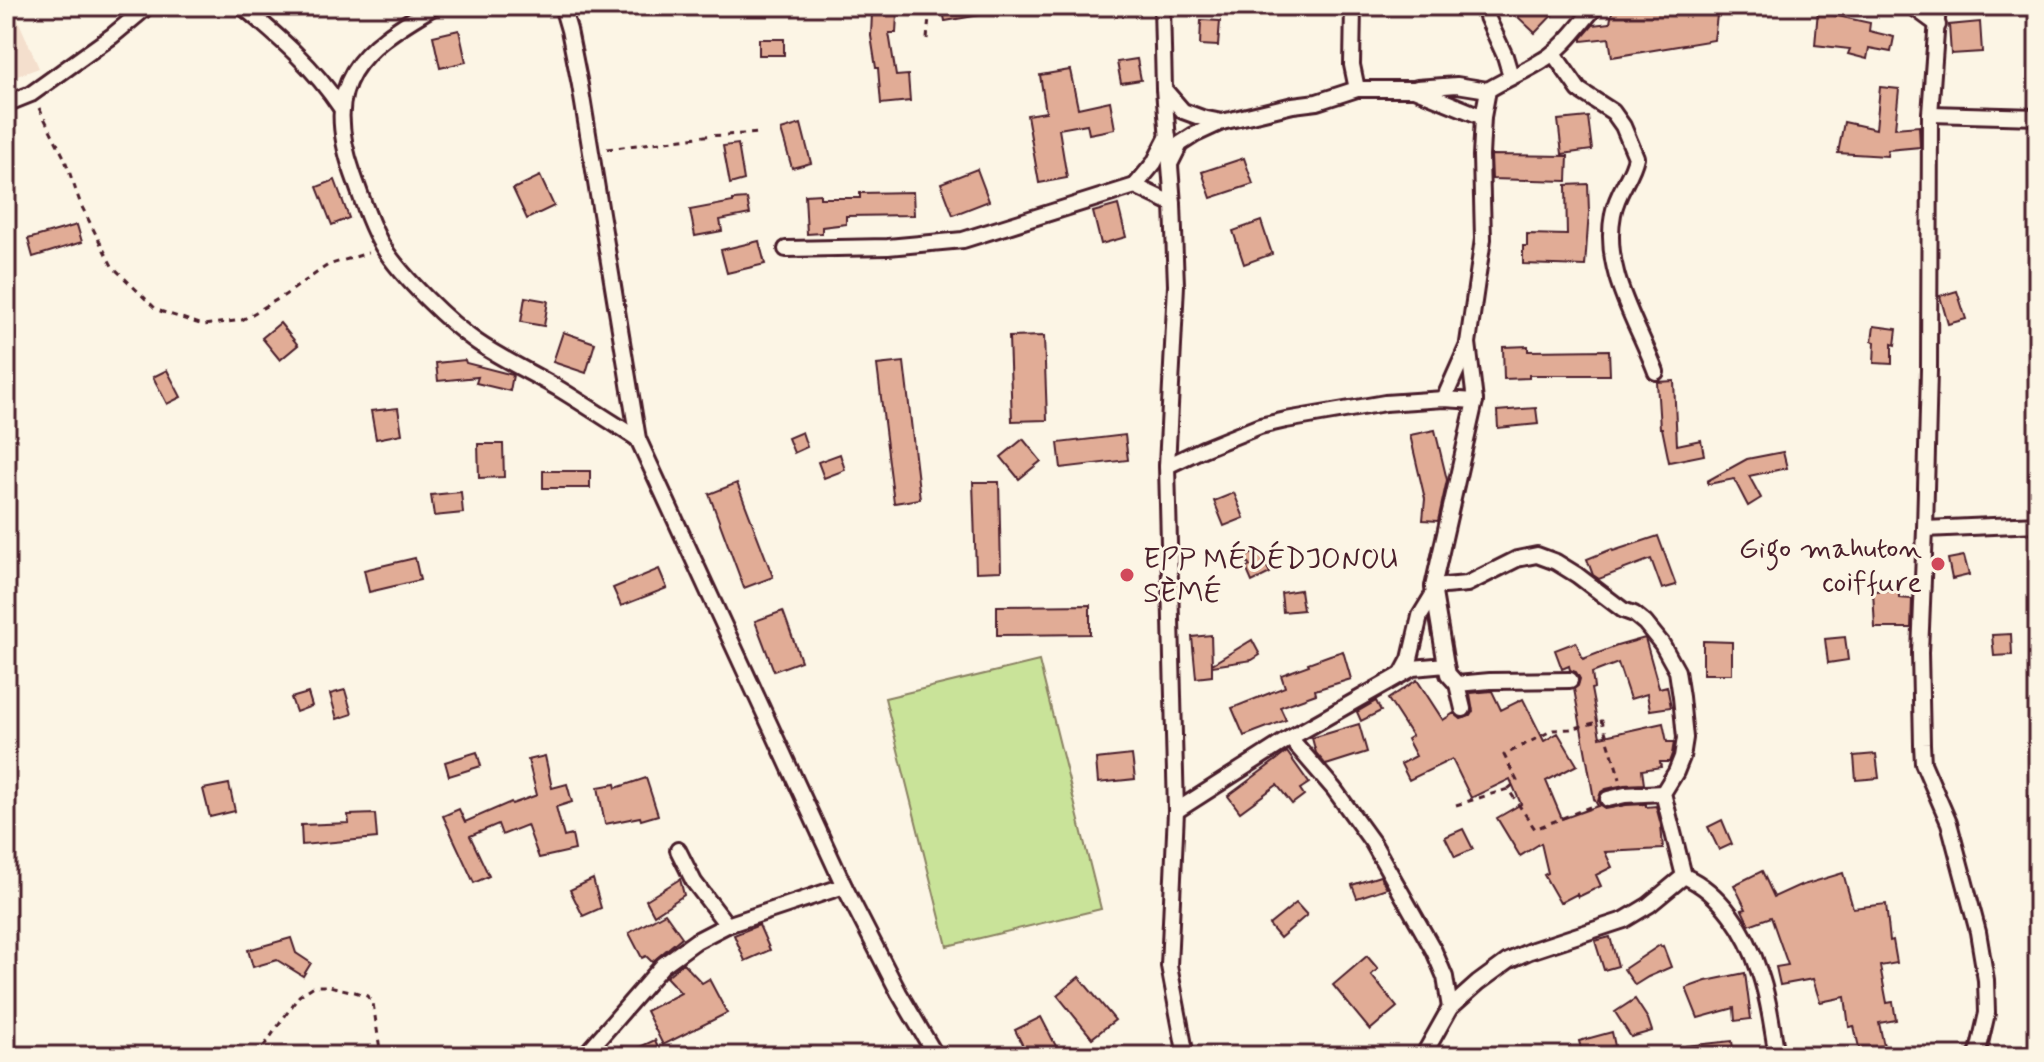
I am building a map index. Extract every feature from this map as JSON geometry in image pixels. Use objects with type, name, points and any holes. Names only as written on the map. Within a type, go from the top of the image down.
[{"type":"street","points":[[6,104],[31,94],[148,6]]},
{"type":"street","points":[[242,6],[298,54],[325,84],[341,108]]},
{"type":"street","points":[[435,6],[403,25],[368,53],[349,80],[341,108],[345,150],[369,218],[384,249],[417,288],[476,342],[638,439]]},
{"type":"street","points":[[562,6],[591,152],[638,439],[844,886],[899,993],[936,1056]]},
{"type":"street","points":[[1162,6],[1176,285],[1167,466],[1176,811],[1169,966],[1186,1056]]},
{"type":"street","points":[[1353,6],[1352,65],[1357,89]]},
{"type":"street","points":[[1491,6],[1487,17],[1511,76]]},
{"type":"street","points":[[1170,164],[1180,144],[1222,122],[1317,102],[1357,89],[1457,85],[1488,90],[1553,53],[1596,6]]},
{"type":"street","points":[[1912,6],[1938,25]]},
{"type":"street","points":[[1938,6],[1930,114],[1929,370],[1920,653],[1923,763],[1949,823],[1978,932],[1986,980],[1987,1013],[1977,1055]]},
{"type":"street","points":[[1553,53],[1579,90],[1613,112],[1623,126],[1636,157],[1615,203],[1610,239],[1620,285],[1656,372]]},
{"type":"street","points":[[1164,89],[1183,111],[1222,122]]},
{"type":"street","points":[[1414,89],[1483,117]]},
{"type":"street","points":[[1444,399],[1468,343],[1483,239],[1481,156],[1488,90]]},
{"type":"street","points":[[1930,114],[2038,117]]},
{"type":"street","points":[[786,249],[888,247],[963,240],[1135,186],[1154,163],[1168,136]]},
{"type":"street","points":[[1135,186],[1173,204]]},
{"type":"street","points":[[1402,674],[1410,659],[1420,616],[1433,590],[1475,401],[1468,343]]},
{"type":"street","points":[[1167,466],[1260,426],[1286,420],[1385,403],[1444,399],[1475,401]]},
{"type":"street","points":[[1925,529],[2038,524]]},
{"type":"street","points":[[1433,590],[1467,584],[1517,559],[1537,555],[1577,575],[1645,623],[1662,644],[1677,671],[1685,738],[1682,757],[1663,793],[1684,876]]},
{"type":"street","points":[[1433,590],[1448,674],[1457,684],[1463,709]]},
{"type":"street","points":[[1176,811],[1290,738],[1413,668],[1446,665]]},
{"type":"street","points":[[1457,684],[1570,680]]},
{"type":"street","points":[[1290,738],[1353,814],[1385,864],[1434,951],[1445,977],[1450,1008]]},
{"type":"street","points":[[1608,799],[1663,793]]},
{"type":"street","points":[[678,850],[694,882],[727,925]]},
{"type":"street","points":[[1423,1056],[1450,1008],[1508,961],[1624,920],[1649,905],[1684,876]]},
{"type":"street","points":[[1684,876],[1710,891],[1744,937],[1764,985],[1777,1056]]},
{"type":"street","points":[[584,1056],[663,965],[696,941],[727,925],[844,886]]},
{"type":"path","points":[[927,39],[930,6]]},
{"type":"path","points":[[31,94],[64,157],[81,205],[112,266],[157,310],[203,325],[242,320],[328,265],[384,249]]},
{"type":"path","points":[[591,152],[705,136],[762,133]]},
{"type":"path","points":[[1456,805],[1508,789],[1517,781],[1504,755],[1553,730],[1602,721],[1625,795]]},
{"type":"path","points":[[1508,789],[1535,829],[1608,799]]},
{"type":"path","points":[[257,1056],[299,996],[314,986],[340,988],[367,996],[373,1003],[381,1056]]},
{"type":"shaded area","points":[[6,6],[12,6],[39,68],[6,80]]},
{"type":"green space","points":[[1039,661],[1101,909],[947,946],[885,698]]},
{"type":"building","points":[[942,6],[986,6],[986,14],[945,21]]},
{"type":"building","points":[[1528,6],[1561,6],[1535,33],[1518,17]]},
{"type":"building","points":[[1613,6],[1718,7],[1714,40],[1612,57],[1609,38],[1582,41],[1582,38],[1593,25],[1610,23]]},
{"type":"building","points":[[1818,10],[1870,23],[1869,31],[1894,37],[1891,52],[1869,48],[1867,59],[1848,54],[1850,49],[1815,45]]},
{"type":"building","points":[[872,13],[897,14],[896,33],[889,33],[896,76],[908,75],[910,101],[881,104],[871,36]]},
{"type":"building","points":[[1201,20],[1220,21],[1218,46],[1200,45]]},
{"type":"building","points":[[1980,22],[1982,52],[1951,54],[1949,25]]},
{"type":"building","points":[[459,30],[466,62],[440,68],[433,36]]},
{"type":"building","points":[[759,39],[784,39],[784,55],[759,55]]},
{"type":"building","points":[[1137,59],[1141,80],[1121,83],[1117,62]]},
{"type":"building","points":[[1070,70],[1078,108],[1110,101],[1115,129],[1089,134],[1087,124],[1059,129],[1067,178],[1039,183],[1027,115],[1046,112],[1040,75]]},
{"type":"building","points":[[1880,87],[1899,89],[1895,128],[1919,126],[1920,147],[1888,150],[1887,156],[1838,153],[1844,122],[1876,129]]},
{"type":"building","points":[[1588,117],[1592,150],[1562,154],[1558,120]]},
{"type":"building","points":[[801,124],[811,163],[792,168],[781,130]]},
{"type":"building","points":[[738,144],[744,180],[730,184],[723,146]]},
{"type":"building","points":[[1491,155],[1568,156],[1567,181],[1492,179]]},
{"type":"building","points":[[1244,158],[1253,184],[1211,198],[1202,172]]},
{"type":"building","points":[[977,169],[989,201],[953,215],[941,183]]},
{"type":"building","points":[[540,176],[554,206],[527,219],[513,189]]},
{"type":"building","points":[[335,180],[349,218],[332,225],[317,187]]},
{"type":"building","points":[[1588,184],[1585,266],[1523,264],[1527,234],[1567,235],[1566,185]]},
{"type":"building","points":[[913,192],[914,215],[846,216],[846,224],[822,227],[822,233],[807,234],[805,195],[860,198],[860,193]]},
{"type":"building","points":[[747,199],[750,214],[720,220],[722,231],[695,236],[690,210]]},
{"type":"building","points":[[1118,205],[1126,237],[1101,244],[1093,212]]},
{"type":"building","points":[[1261,221],[1272,254],[1244,264],[1233,231]]},
{"type":"building","points":[[77,225],[82,242],[33,257],[28,239]]},
{"type":"building","points":[[759,241],[765,264],[727,273],[721,250]]},
{"type":"building","points":[[1957,291],[1966,319],[1948,324],[1940,296]]},
{"type":"building","points":[[525,297],[548,301],[544,326],[521,322]]},
{"type":"building","points":[[280,323],[298,345],[280,360],[262,338]]},
{"type":"building","points":[[1874,326],[1897,329],[1895,345],[1892,344],[1892,364],[1874,363]]},
{"type":"building","points":[[563,332],[595,343],[586,373],[553,362]]},
{"type":"building","points":[[1044,336],[1047,420],[1012,421],[1009,337]]},
{"type":"building","points":[[1528,346],[1528,351],[1609,350],[1610,375],[1529,375],[1529,378],[1504,379],[1503,347]]},
{"type":"building","points":[[465,360],[466,363],[513,375],[510,391],[476,383],[478,377],[438,381],[436,363]]},
{"type":"building","points":[[904,362],[920,499],[894,503],[877,365]]},
{"type":"building","points":[[167,370],[181,397],[167,404],[153,377]]},
{"type":"building","points":[[1674,381],[1677,445],[1701,440],[1704,455],[1669,462],[1660,428],[1657,382]]},
{"type":"building","points":[[398,408],[402,434],[376,439],[371,411]]},
{"type":"building","points":[[1536,408],[1538,424],[1498,428],[1497,411]]},
{"type":"building","points":[[1435,430],[1447,480],[1438,521],[1423,520],[1425,499],[1410,435]]},
{"type":"building","points":[[802,432],[807,447],[794,453],[788,438]]},
{"type":"building","points":[[1125,435],[1128,460],[1061,468],[1058,443]]},
{"type":"building","points":[[1023,439],[1041,461],[1019,479],[1001,457]]},
{"type":"building","points":[[478,444],[503,444],[504,477],[479,478]]},
{"type":"building","points":[[1783,452],[1787,468],[1749,476],[1761,498],[1748,506],[1734,479],[1708,484],[1707,481],[1747,459]]},
{"type":"building","points":[[840,454],[845,470],[824,478],[818,462]]},
{"type":"building","points":[[543,471],[590,471],[590,488],[543,488]]},
{"type":"building","points":[[973,482],[999,482],[1001,571],[976,572]]},
{"type":"building","points":[[737,483],[773,577],[744,588],[709,494]]},
{"type":"building","points":[[461,492],[463,513],[434,516],[431,495]]},
{"type":"building","points":[[1234,493],[1244,518],[1224,526],[1214,501]]},
{"type":"building","points":[[1658,536],[1676,585],[1662,589],[1651,559],[1599,579],[1593,575],[1587,559]]},
{"type":"building","points":[[1259,550],[1270,573],[1252,582],[1245,557]]},
{"type":"building","points":[[1964,556],[1969,575],[1952,579],[1948,559]]},
{"type":"building","points":[[415,558],[420,580],[369,592],[364,570]]},
{"type":"building","points":[[659,569],[667,588],[621,606],[613,588]]},
{"type":"building","points":[[1300,590],[1303,610],[1283,612],[1281,593]]},
{"type":"building","points":[[1899,590],[1899,598],[1912,599],[1911,628],[1875,628],[1873,591]]},
{"type":"building","points":[[1090,605],[1090,634],[997,635],[997,606]]},
{"type":"building","points":[[783,611],[801,661],[774,671],[755,621]]},
{"type":"building","points":[[2011,634],[2012,655],[1994,656],[1992,635]]},
{"type":"building","points":[[1211,635],[1212,664],[1252,640],[1260,655],[1252,660],[1212,666],[1212,676],[1196,678],[1192,637]]},
{"type":"building","points":[[1845,637],[1848,660],[1828,663],[1825,639]]},
{"type":"building","points":[[1645,638],[1659,688],[1667,686],[1671,707],[1650,710],[1647,694],[1630,699],[1618,663],[1592,673],[1594,688],[1591,689],[1600,737],[1663,723],[1667,742],[1674,742],[1672,754],[1669,762],[1660,762],[1661,767],[1642,770],[1644,784],[1606,789],[1601,792],[1598,801],[1606,809],[1626,805],[1656,806],[1663,849],[1605,852],[1612,867],[1596,875],[1601,886],[1560,903],[1544,875],[1548,873],[1541,843],[1520,856],[1497,818],[1521,804],[1510,779],[1471,798],[1452,759],[1409,780],[1401,764],[1416,756],[1407,739],[1412,736],[1388,699],[1417,680],[1443,720],[1454,713],[1461,719],[1470,716],[1473,711],[1471,693],[1492,691],[1501,710],[1523,699],[1544,741],[1558,733],[1577,765],[1546,781],[1562,819],[1598,806],[1594,799],[1574,689],[1580,679],[1569,666],[1562,669],[1555,650],[1576,642],[1583,659]]},
{"type":"building","points":[[1703,641],[1732,642],[1732,674],[1703,674]]},
{"type":"building","points":[[1343,651],[1351,679],[1315,690],[1316,694],[1280,707],[1286,720],[1244,736],[1232,708],[1285,687],[1281,675]]},
{"type":"building","points":[[345,690],[352,714],[337,719],[330,694]]},
{"type":"building","points":[[308,693],[312,706],[296,712],[291,698]]},
{"type":"building","points":[[1376,701],[1381,711],[1361,721],[1357,712]]},
{"type":"building","points":[[1359,724],[1367,752],[1326,765],[1316,753],[1312,738]]},
{"type":"building","points":[[477,752],[481,766],[449,776],[445,762]]},
{"type":"building","points":[[1287,752],[1309,783],[1300,789],[1304,795],[1292,804],[1277,785],[1240,812],[1228,796]]},
{"type":"building","points":[[1876,754],[1879,778],[1856,780],[1854,756]]},
{"type":"building","points":[[1132,755],[1135,779],[1098,783],[1096,759]]},
{"type":"building","points":[[545,756],[552,788],[567,784],[572,802],[556,807],[564,837],[572,835],[575,850],[539,858],[527,825],[502,835],[498,824],[470,836],[489,876],[474,883],[443,816],[459,809],[465,822],[511,802],[537,795],[528,760]]},
{"type":"building","points":[[646,778],[658,815],[605,824],[598,787],[615,784],[616,788]]},
{"type":"building","points":[[229,784],[235,811],[210,817],[203,789]]},
{"type":"building","points":[[375,814],[377,838],[302,845],[301,825],[349,823],[348,815]]},
{"type":"building","points":[[1722,820],[1732,844],[1719,850],[1708,827]]},
{"type":"building","points":[[1463,829],[1473,849],[1455,857],[1445,837]]},
{"type":"building","points":[[1762,871],[1774,897],[1800,885],[1843,873],[1853,908],[1886,904],[1890,941],[1893,940],[1897,963],[1880,966],[1887,1003],[1893,1002],[1896,1020],[1879,1023],[1884,1046],[1876,1047],[1878,1056],[1861,1056],[1854,1026],[1849,1027],[1845,997],[1820,1002],[1813,979],[1780,985],[1776,967],[1788,965],[1771,917],[1749,925],[1742,910],[1746,909],[1734,885]]},
{"type":"building","points":[[1380,876],[1387,888],[1357,898],[1352,885]]},
{"type":"building","points":[[593,879],[601,908],[583,916],[570,890]]},
{"type":"building","points":[[680,879],[684,895],[654,915],[646,900]]},
{"type":"building","points":[[1296,903],[1307,915],[1280,938],[1269,925]]},
{"type":"building","points":[[665,913],[682,937],[652,962],[646,956],[642,958],[629,933]]},
{"type":"building","points":[[759,925],[770,950],[745,961],[734,935]]},
{"type":"building","points":[[1610,937],[1618,966],[1604,970],[1595,941]]},
{"type":"building","points":[[291,938],[296,953],[311,963],[303,976],[277,960],[253,967],[248,950]]},
{"type":"building","points":[[1660,945],[1671,967],[1635,985],[1624,969]]},
{"type":"building","points":[[1367,956],[1378,969],[1371,975],[1397,1007],[1370,1030],[1333,985]]},
{"type":"building","points":[[683,963],[702,983],[709,979],[727,1013],[663,1045],[646,1011],[681,993],[666,977]]},
{"type":"building","points":[[1745,973],[1751,1019],[1735,1021],[1734,1008],[1698,1018],[1686,988]]},
{"type":"building","points":[[1079,977],[1115,1020],[1092,1038],[1057,995]]},
{"type":"building","points":[[1635,999],[1652,1031],[1631,1037],[1615,1012]]},
{"type":"building","points":[[1041,1017],[1059,1052],[1050,1056],[1028,1056],[1015,1030]]},
{"type":"building","points":[[1612,1032],[1615,1046],[1604,1049],[1606,1056],[1583,1056],[1579,1041]]},
{"type":"building","points":[[655,1040],[662,1056],[620,1056]]},
{"type":"building","points":[[1732,1041],[1734,1056],[1687,1056],[1686,1046]]},
{"type":"place","name":"Gigo mahuton coiffure","points":[[1938,564]]},
{"type":"place","name":"EPP MÉDÉDJONOU SÈMÉ","points":[[1127,575]]}]
